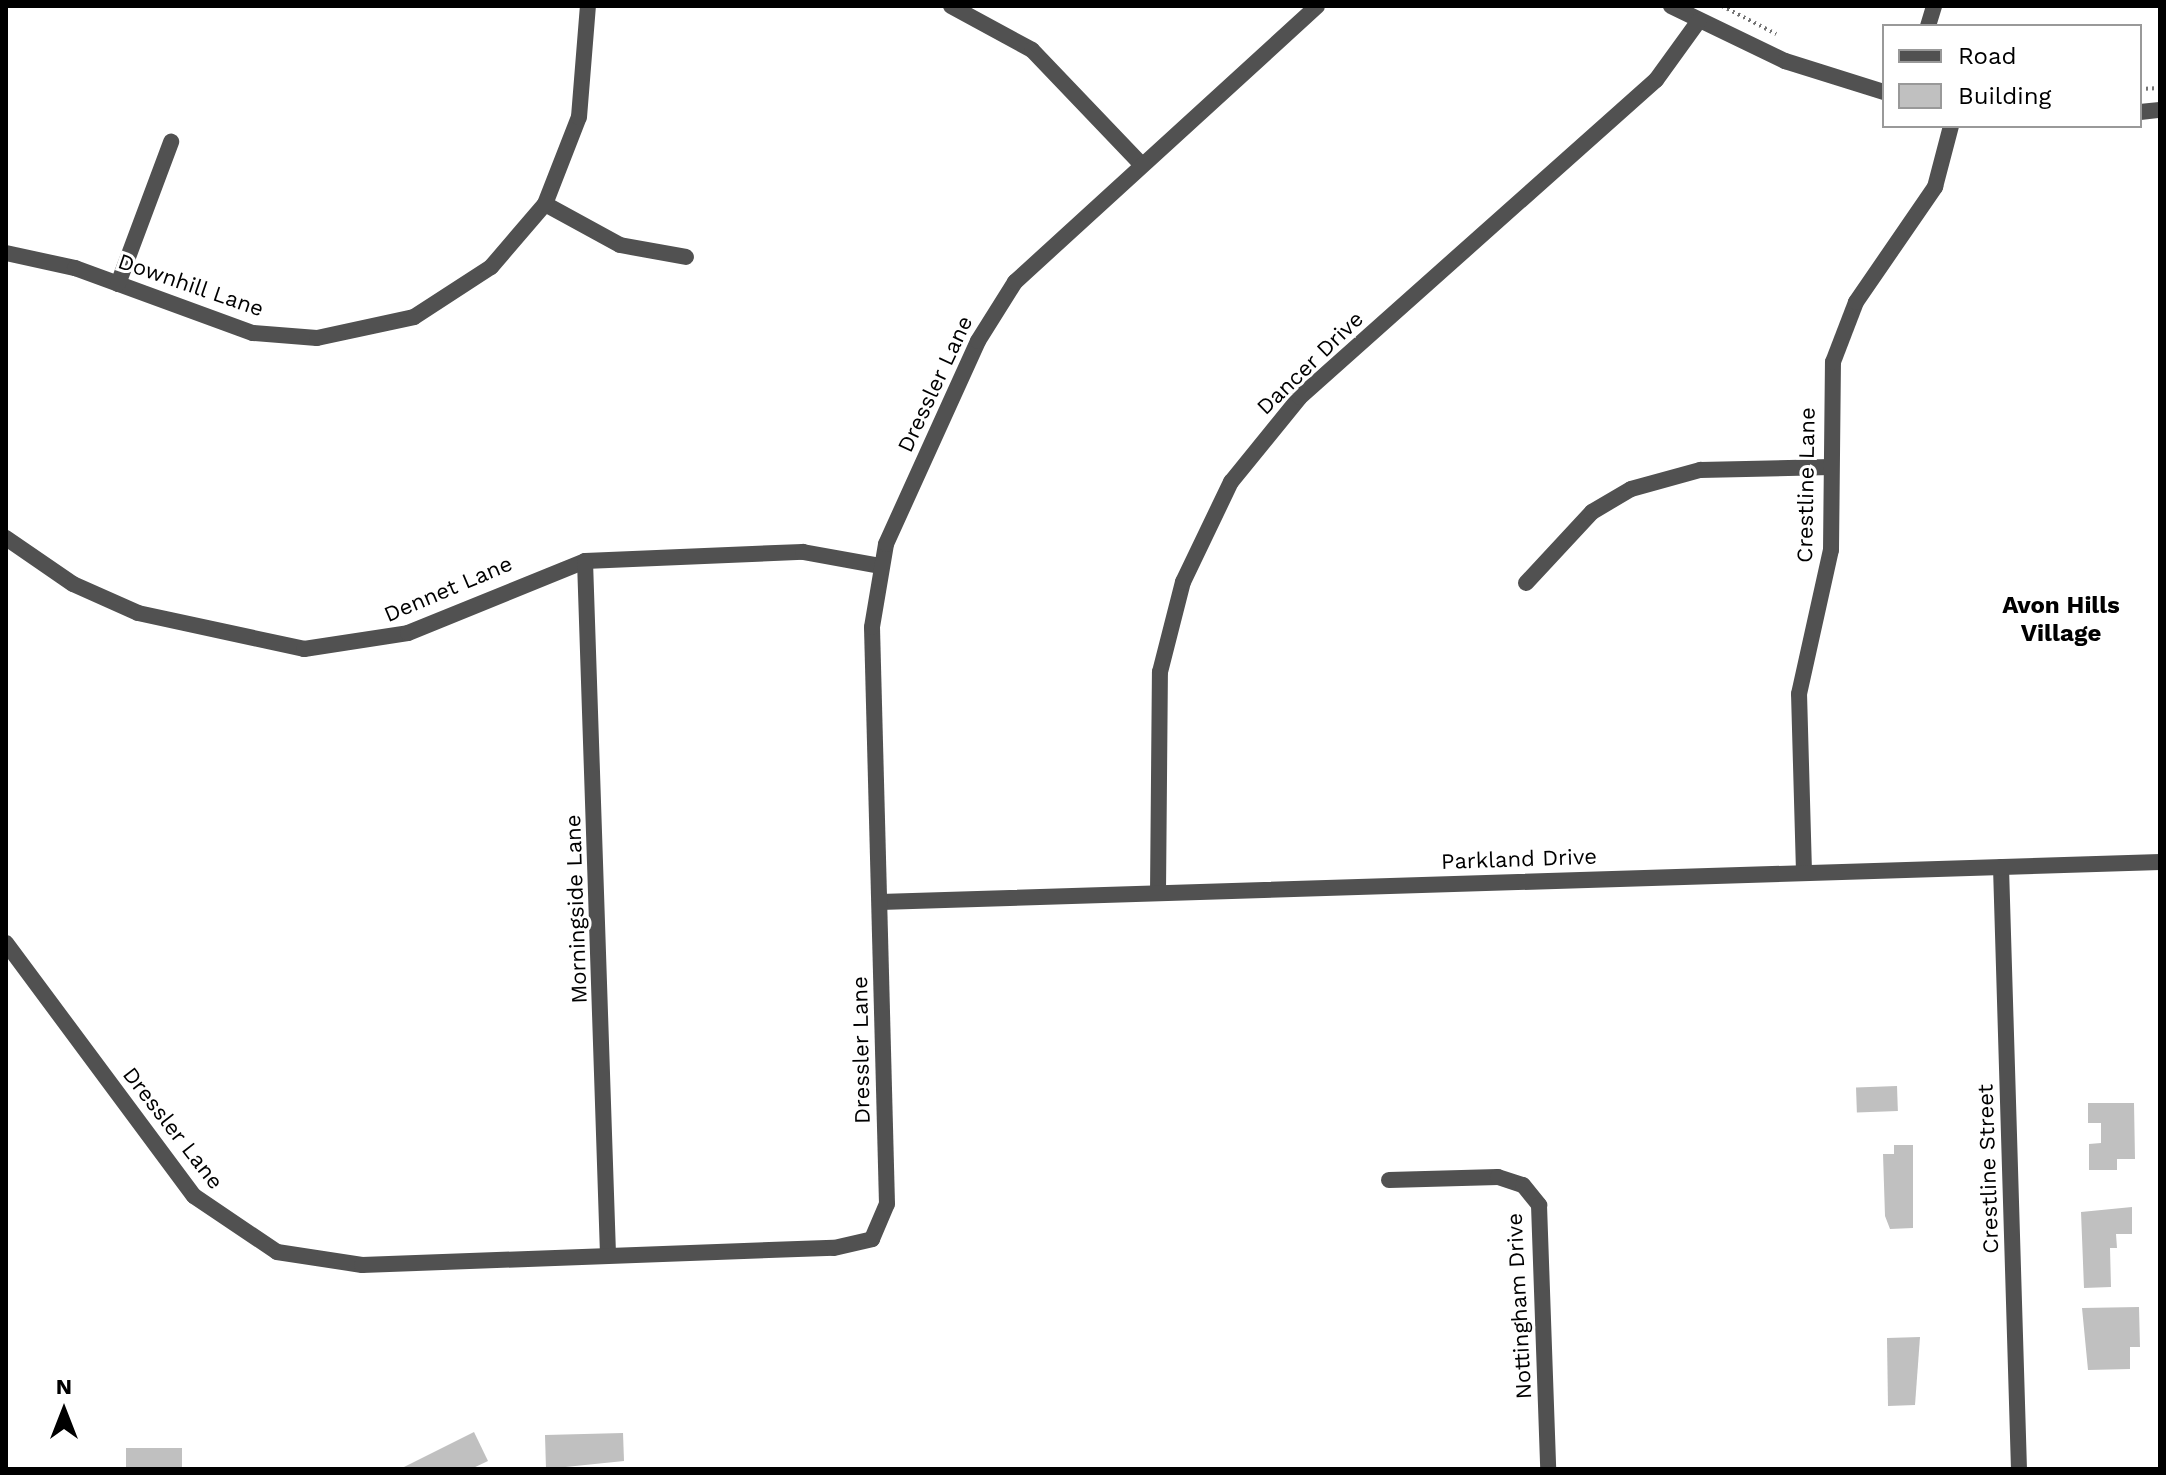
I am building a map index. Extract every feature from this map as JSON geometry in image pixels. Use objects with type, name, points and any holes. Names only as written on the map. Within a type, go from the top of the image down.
[{"type":"street","name":"Downhill Lane","points":[[6,253],[118,284],[253,333],[360,333],[414,317],[471,284],[545,204],[579,117],[588,6]]},
{"type":"street","points":[[951,6],[1032,50],[1140,163]]},
{"type":"street","name":"Dressler Lane","points":[[6,943],[181,1181],[254,1241],[313,1262],[362,1265],[856,1246],[881,1230],[887,1204],[872,627],[880,566],[1003,298],[1140,163],[1317,6]]},
{"type":"street","points":[[1671,6],[1698,22],[1785,61],[1882,91]]},
{"type":"street","name":"Dancer Drive","points":[[1158,893],[1160,672],[1183,582],[1231,482],[1300,397],[1656,80],[1698,22]]},
{"type":"street","name":"Crestline Lane","points":[[1804,872],[1799,694],[1830,558],[1829,390],[1840,338],[1866,285],[1935,187],[1950,128]]},
{"type":"street","points":[[118,284],[171,142]]},
{"type":"street","points":[[545,204],[620,245],[686,257]]},
{"type":"street","points":[[1526,583],[1592,512],[1631,489],[1700,470],[1831,467]]},
{"type":"street","name":"Dennet Lane","points":[[6,538],[73,584],[138,613],[304,649],[408,633],[585,561],[803,552],[880,566]]},
{"type":"street","name":"Morningside Lane","points":[[585,561],[608,1256]]},
{"type":"street","name":"Parkland Drive","points":[[880,902],[2160,862]]},
{"type":"street","name":"Crestline Street","points":[[2001,867],[2019,1469]]},
{"type":"street","name":"Nottingham Drive","points":[[1389,1180],[1498,1177],[1523,1185],[1539,1205],[1548,1469]]},
{"type":"path","points":[[1722,6],[1789,41]]},
{"type":"building","points":[[1897,1086],[1898,1111],[1857,1112],[1856,1087]]},
{"type":"building","points":[[2088,1103],[2134,1103],[2135,1159],[2117,1159],[2117,1170],[2089,1170],[2089,1144],[2101,1143],[2101,1123],[2088,1123]]},
{"type":"building","points":[[1894,1145],[1913,1145],[1913,1228],[1890,1229],[1885,1216],[1883,1154],[1894,1154]]},
{"type":"building","points":[[2132,1207],[2132,1234],[2116,1234],[2117,1248],[2110,1248],[2111,1287],[2084,1288],[2081,1212]]},
{"type":"building","points":[[2139,1307],[2140,1347],[2130,1347],[2130,1369],[2088,1370],[2082,1308]]},
{"type":"building","points":[[1920,1337],[1915,1405],[1888,1406],[1887,1338]]},
{"type":"building","points":[[474,1432],[488,1461],[471,1469],[400,1469]]},
{"type":"building","points":[[623,1433],[624,1461],[546,1469],[545,1435]]},
{"type":"building","points":[[126,1448],[182,1448],[182,1469],[126,1469]]},
{"type":"district","name":"Avon Hills Village","points":[[2061,620]]}]
